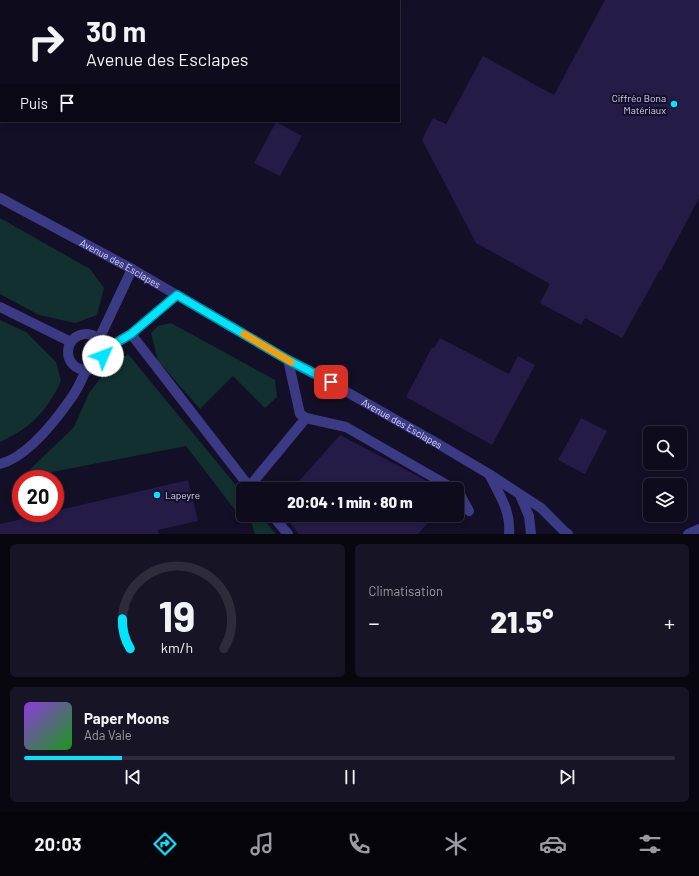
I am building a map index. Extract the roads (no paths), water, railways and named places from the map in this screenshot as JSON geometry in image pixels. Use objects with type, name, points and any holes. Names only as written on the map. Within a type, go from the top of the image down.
[{"type":"lane","name":"Avenue des Esclapes","points":[[0,198],[132,269],[288,360],[331,382],[489,474],[541,508],[568,534]]},
{"type":"lane","points":[[99,339],[132,269]]},
{"type":"lane","points":[[104,350],[131,334],[177,295]]},
{"type":"lane","points":[[0,307],[71,342]]},
{"type":"lane","points":[[84,334],[90,334],[99,339],[104,350],[102,361],[94,368],[86,370],[78,368],[70,359],[69,348],[71,342],[74,338],[84,334]]},
{"type":"lane","points":[[131,334],[245,482]]},
{"type":"lane","points":[[288,360],[300,414],[306,418],[346,427],[442,482]]},
{"type":"lane","points":[[0,464],[6,462],[35,443],[73,396],[86,370]]},
{"type":"lane","points":[[255,482],[306,418]]},
{"type":"lane","points":[[489,474],[504,502],[508,513],[510,524],[508,534]]},
{"type":"lane","points":[[520,495],[529,516],[531,534]]},
{"type":"lane","points":[[464,502],[469,511]]},
{"type":"lane","points":[[278,522],[288,534]]},
{"type":"lane","points":[[688,534],[699,529]]},
{"type":"place","name":"Ciffréo Bona Matériaux","points":[[674,104]]},
{"type":"place","name":"Lapeyre","points":[[157,495]]}]
